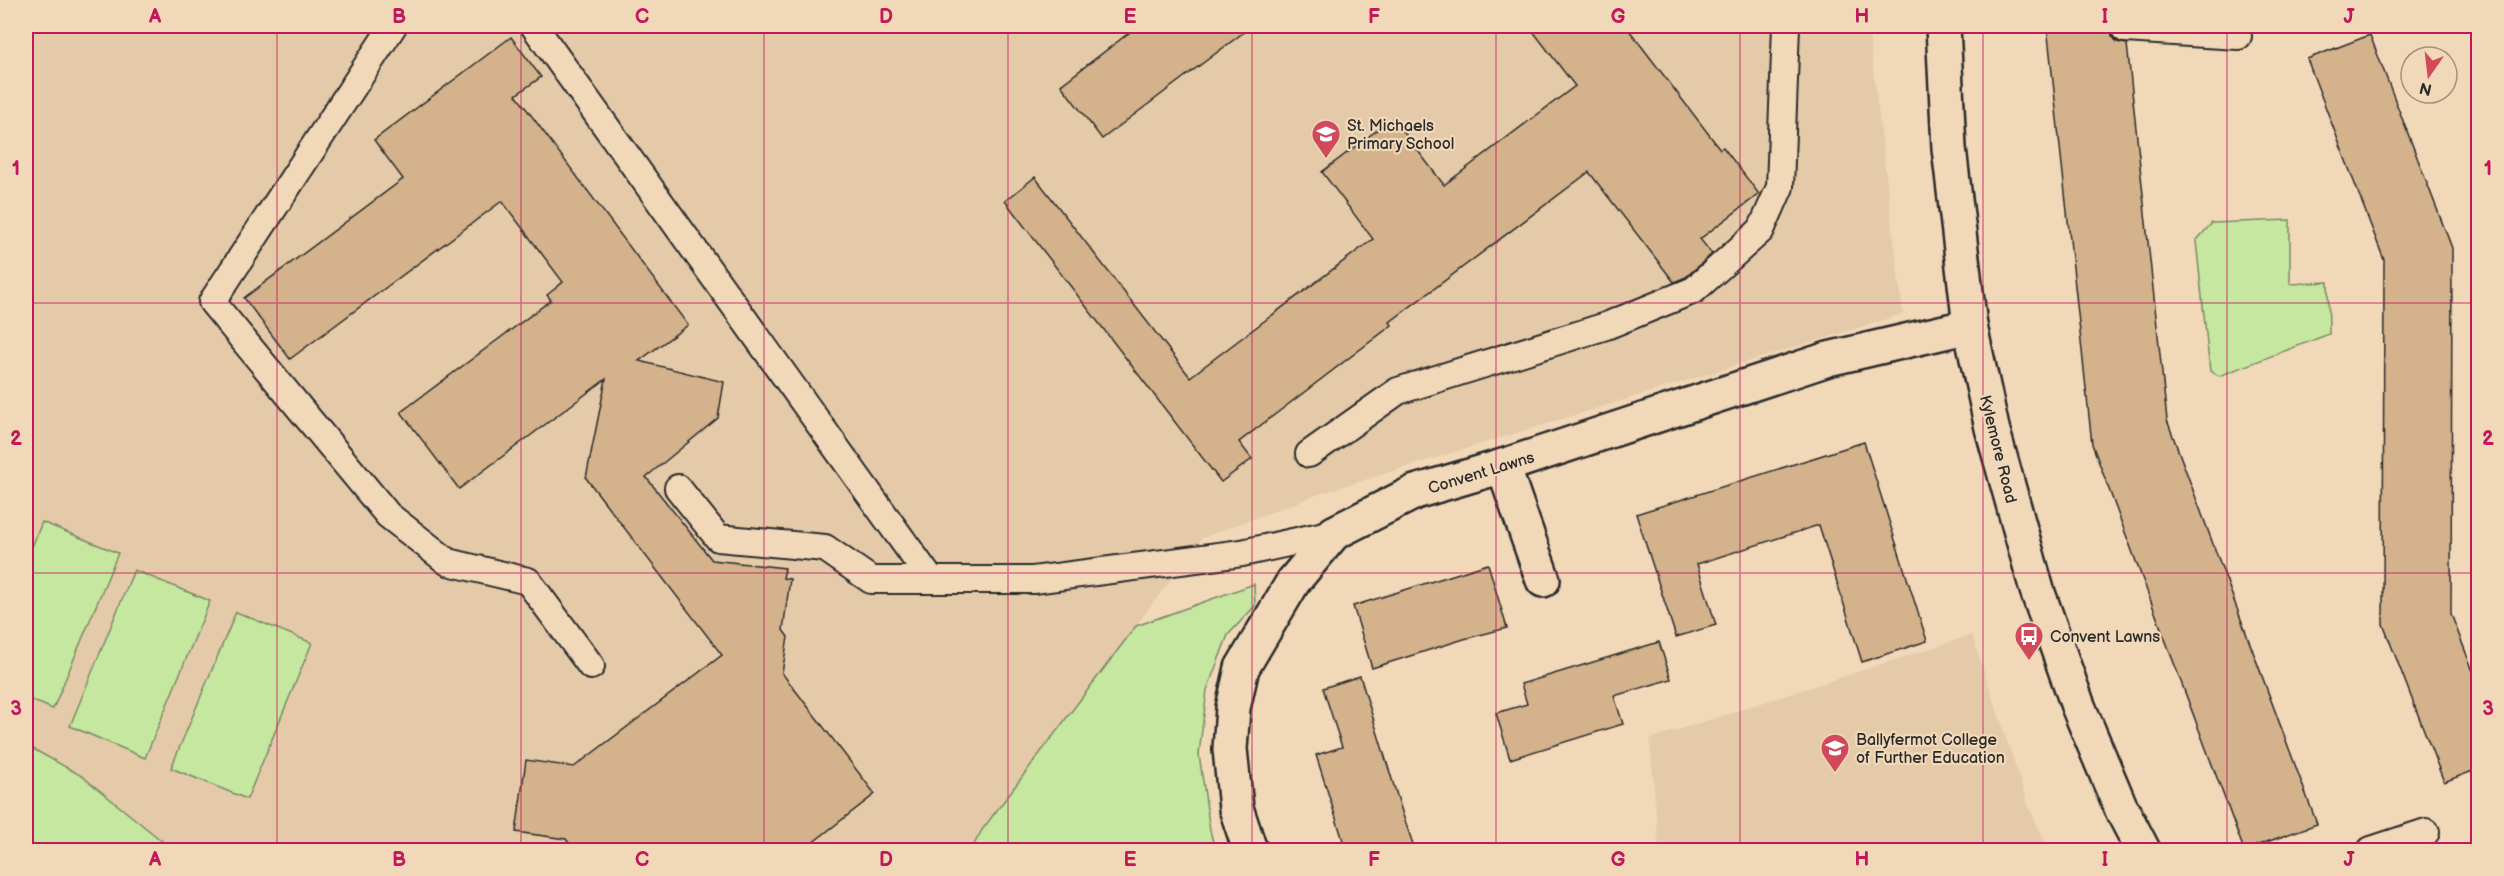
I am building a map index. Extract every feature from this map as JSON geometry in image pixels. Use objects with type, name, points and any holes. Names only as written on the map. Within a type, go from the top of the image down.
[{"type":"street","name":"Kylemore Road","points":[[1943,26],[1949,148],[1970,326],[1992,428],[2037,590],[2082,716],[2120,806],[2143,850]]},
{"type":"street","name":"Convent Lawns","points":[[1250,850],[1236,808],[1230,749],[1233,708],[1242,668],[1293,582],[1334,533],[1415,492],[1503,466],[1828,359],[1970,326]]},
{"type":"street","points":[[1503,466],[1543,580]]},
{"type":"lane","points":[[393,26],[212,302],[388,515],[448,562],[528,581],[591,666]]},
{"type":"lane","points":[[534,26],[931,580]]},
{"type":"lane","points":[[1309,454],[1398,391],[1606,326],[1694,290],[1761,230],[1780,187],[1786,26]]},
{"type":"lane","points":[[2125,29],[2238,36]]},
{"type":"lane","points":[[678,488],[718,538],[825,548],[871,580],[1033,580],[1242,553],[1334,533]]},
{"type":"lane","points":[[2371,850],[2426,832]]},
{"type":"shaded area","points":[[26,26],[1868,26],[1903,314],[1319,494],[1202,538],[982,830],[971,850],[132,850],[26,759]]},
{"type":"shaded area","name":"Ballyfermot College of Further Education","points":[[1972,635],[2029,807],[2049,850],[1659,850],[1650,739]]},
{"type":"green space","points":[[2290,220],[2290,284],[2328,282],[2329,334],[2219,376],[2210,371],[2196,241],[2212,223]]},
{"type":"green space","points":[[42,522],[118,553],[53,709],[26,698],[26,562]]},
{"type":"green space","points":[[134,570],[210,601],[145,758],[70,726]]},
{"type":"green space","points":[[1254,584],[1255,606],[1228,635],[1207,690],[1199,754],[1215,850],[971,850],[982,830],[1136,626]]},
{"type":"green space","points":[[236,612],[312,643],[247,799],[171,768]]},
{"type":"green space","points":[[26,745],[82,776],[173,850],[26,850]]},
{"type":"building","points":[[1138,26],[1252,26],[1102,139],[1061,85]]},
{"type":"building","points":[[1529,26],[1626,26],[1720,149],[1723,147],[1759,194],[1700,239],[1712,254],[1686,277],[1674,282],[1589,172],[1390,322],[1392,325],[1239,442],[1252,459],[1221,482],[1005,201],[1035,177],[1190,377],[1373,239],[1322,172],[1393,118],[1444,185],[1575,86]]},
{"type":"building","points":[[2047,26],[2111,26],[2112,36],[2117,42],[2127,44],[2167,420],[2317,824],[2244,850],[2092,444]]},
{"type":"building","points":[[2370,35],[2452,248],[2451,614],[2478,684],[2478,769],[2444,782],[2383,624],[2384,260],[2307,59]]},
{"type":"building","points":[[511,37],[541,77],[516,95],[688,325],[639,361],[724,382],[718,418],[646,477],[712,560],[785,568],[783,578],[790,579],[783,630],[788,637],[782,673],[875,794],[803,850],[574,850],[566,839],[516,832],[526,760],[574,767],[722,655],[586,478],[606,379],[459,489],[401,412],[551,300],[547,295],[563,282],[502,201],[290,359],[244,298],[403,179],[374,140]]},
{"type":"building","points":[[1864,442],[1927,641],[1862,662],[1819,525],[1697,564],[1716,625],[1676,637],[1636,514]]},
{"type":"building","points":[[1488,564],[1507,628],[1372,668],[1353,606]]},
{"type":"building","points":[[1659,642],[1671,679],[1614,696],[1623,724],[1510,759],[1496,713],[1527,704],[1521,684]]},
{"type":"building","points":[[1360,676],[1415,850],[1346,850],[1316,755],[1342,747],[1323,688]]},
{"type":"place","name":"St. Michaels Primary School","points":[[1326,160]]},
{"type":"place","name":"Convent Lawns","points":[[2029,662]]},
{"type":"place","name":"Ballyfermot College of Further Education","points":[[1835,774]]}]
